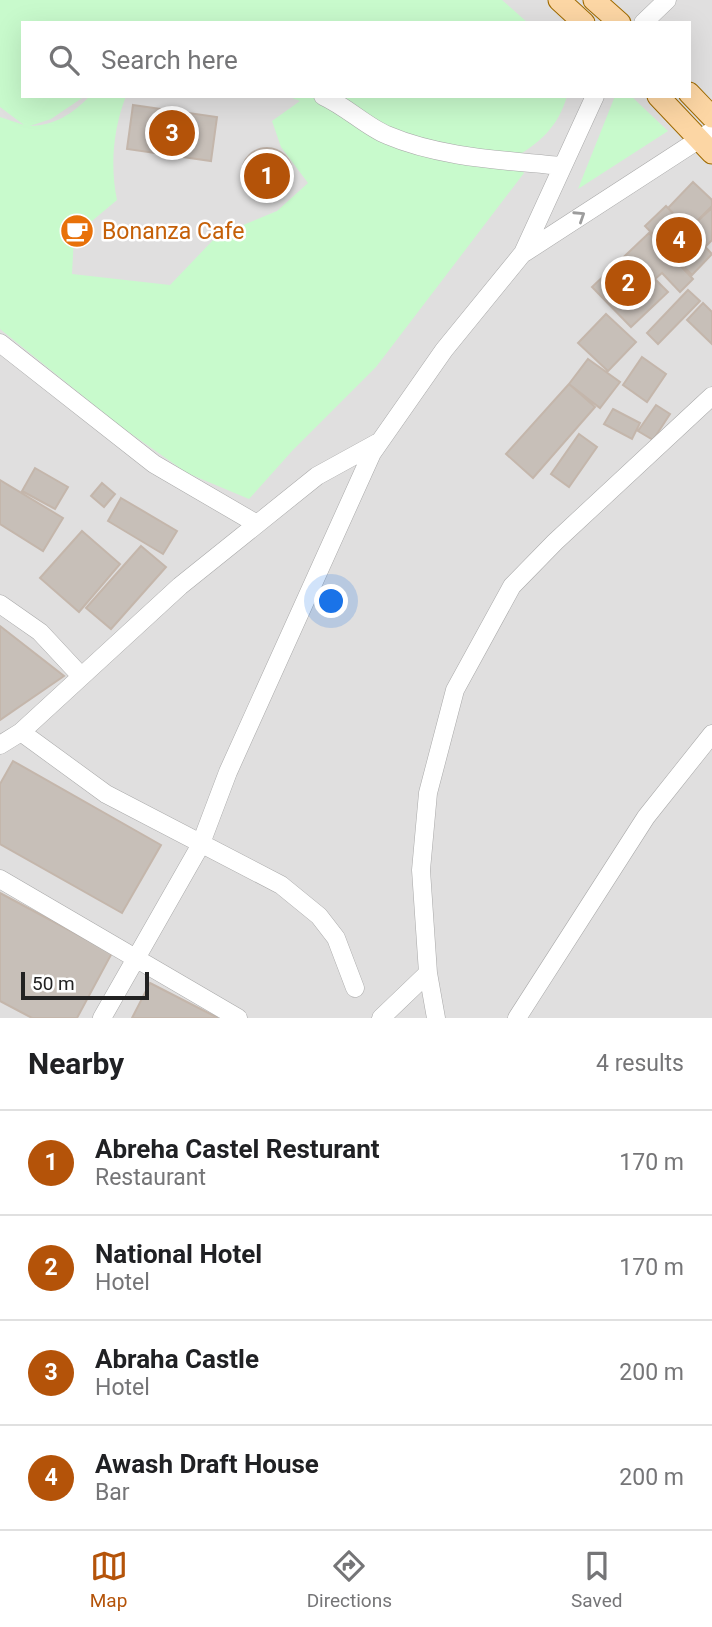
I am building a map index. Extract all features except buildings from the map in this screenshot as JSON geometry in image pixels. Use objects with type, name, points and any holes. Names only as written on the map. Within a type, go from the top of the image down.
[{"type":"main road","points":[[559,0],[582,21]]},
{"type":"main road","points":[[594,0],[618,21]]},
{"type":"main road","points":[[691,95],[712,117]]},
{"type":"main road","points":[[660,98],[708,141]]},
{"type":"street","points":[[645,21],[667,0]]},
{"type":"street","points":[[327,98],[347,107],[386,135],[439,151],[562,166]]},
{"type":"street","points":[[102,1018],[133,959],[200,846],[228,772],[273,678],[353,489],[380,441],[444,350],[523,253],[594,98]]},
{"type":"street","points":[[523,253],[708,141]]},
{"type":"street","points":[[0,343],[154,464],[257,524]]},
{"type":"street","points":[[436,1018],[428,973],[421,870],[428,793],[455,690],[512,586],[555,542],[710,404]]},
{"type":"street","points":[[0,745],[21,732],[180,586],[317,476],[380,441]]},
{"type":"street","points":[[0,604],[40,632],[81,677]]},
{"type":"street","points":[[21,732],[106,794],[200,846],[281,885],[319,916],[336,938],[355,988]]},
{"type":"street","points":[[522,1016],[646,817],[712,734]]},
{"type":"street","points":[[0,879],[238,1018]]},
{"type":"street","points":[[381,1018],[428,973]]},
{"type":"shaded area","points":[[0,0],[712,0],[712,1018],[0,1018]]},
{"type":"green space","points":[[0,0],[502,0],[526,21],[21,21],[21,98],[82,98],[51,119],[30,126],[63,117],[88,98],[125,98],[114,148],[117,200],[74,236],[72,274],[170,285],[217,236],[277,211],[308,183],[281,147],[272,121],[300,101],[292,98],[566,98],[559,117],[547,133],[512,159],[524,173],[376,367],[292,451],[249,499],[187,473],[120,426],[0,329],[0,117],[24,125],[0,107]]},
{"type":"green space","points":[[614,98],[633,98],[668,131],[578,189]]},
{"type":"place","name":"Abraha Castle","points":[[172,133]]},
{"type":"place","name":"Abreha Castel Resturant","points":[[267,176]]},
{"type":"place","name":"Bonanza Cafe","points":[[77,231]]},
{"type":"place","name":"Awash Draft House","points":[[679,240]]},
{"type":"place","name":"National Hotel","points":[[628,283]]}]
